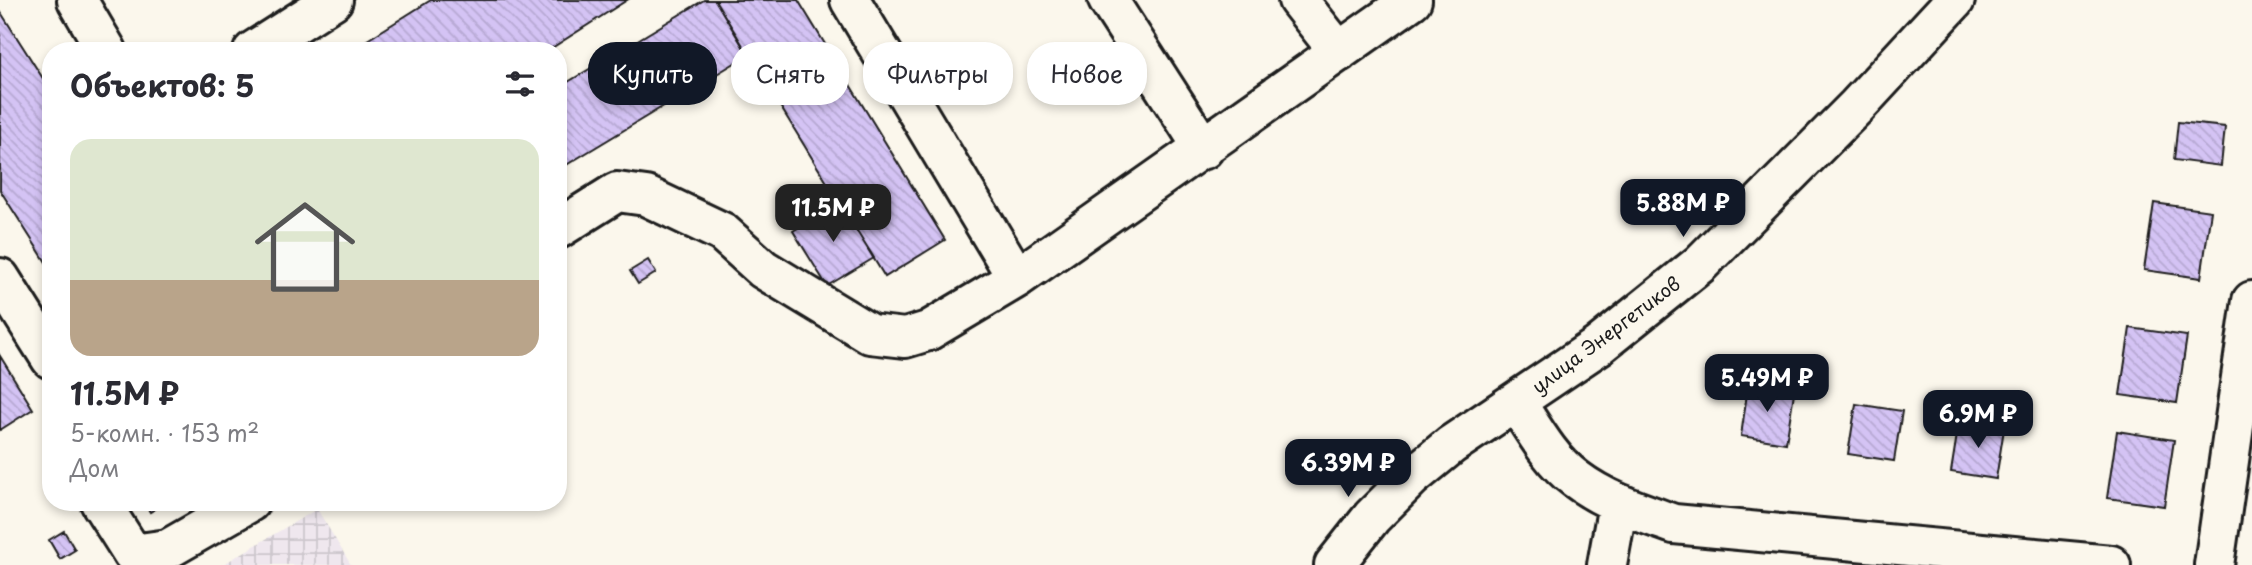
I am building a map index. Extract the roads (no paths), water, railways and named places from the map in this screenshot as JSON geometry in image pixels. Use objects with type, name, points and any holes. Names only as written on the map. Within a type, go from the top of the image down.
[{"type":"street","points":[[77,0],[102,42]]},
{"type":"street","points":[[262,42],[293,10],[333,0]]},
{"type":"street","points":[[850,0],[1017,278]]},
{"type":"street","points":[[1108,0],[1204,149]]},
{"type":"street","points":[[1298,0],[1339,52]]},
{"type":"street","points":[[567,223],[617,192],[646,196],[722,232],[763,269],[842,319],[870,334],[905,338],[928,331],[1017,278],[1204,149],[1412,0]]},
{"type":"street","name":"улица Энергетиков","points":[[1334,565],[1372,517],[1412,477],[1451,445],[1598,346],[1700,264],[1829,136],[1955,0]]},
{"type":"street","points":[[0,278],[42,345]]},
{"type":"street","points":[[2214,565],[2252,301]]},
{"type":"street","points":[[1516,402],[1542,442],[1574,478],[1618,504],[1674,524],[2111,565]]},
{"type":"street","points":[[1607,565],[1618,504]]},
{"type":"street","points":[[106,511],[133,554],[168,549],[234,511]]}]
